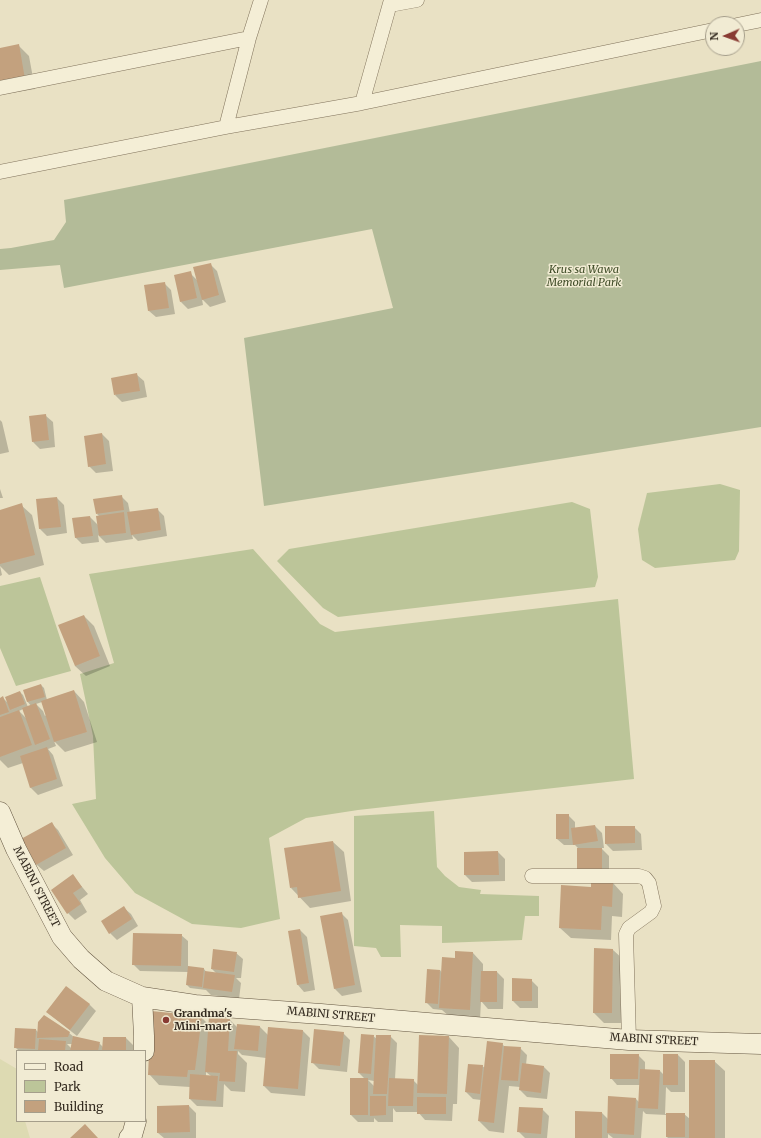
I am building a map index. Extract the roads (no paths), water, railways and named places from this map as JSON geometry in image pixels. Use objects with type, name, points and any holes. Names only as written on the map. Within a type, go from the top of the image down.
[{"type":"main road","name":"MABINI STREET","points":[[0,812],[16,848],[62,938],[81,959],[106,981],[142,997],[195,1005],[629,1040],[761,1044]]},
{"type":"main road","points":[[142,997],[144,1050]]},
{"type":"street","points":[[226,127],[260,0]]},
{"type":"street","points":[[362,102],[390,2],[417,0]]},
{"type":"street","points":[[745,23],[761,20]]},
{"type":"street","points":[[0,172],[226,127],[362,102],[705,32]]},
{"type":"street","points":[[0,88],[249,38]]},
{"type":"street","points":[[532,876],[639,876],[645,878],[649,883],[654,906],[650,912],[629,928],[626,934],[629,1040]]},
{"type":"place","name":"Grandma's Mini-mart","points":[[166,1020]]},
{"type":"park label","name":"Krus sa Wawa Memorial Park","points":[[584,276]]}]
